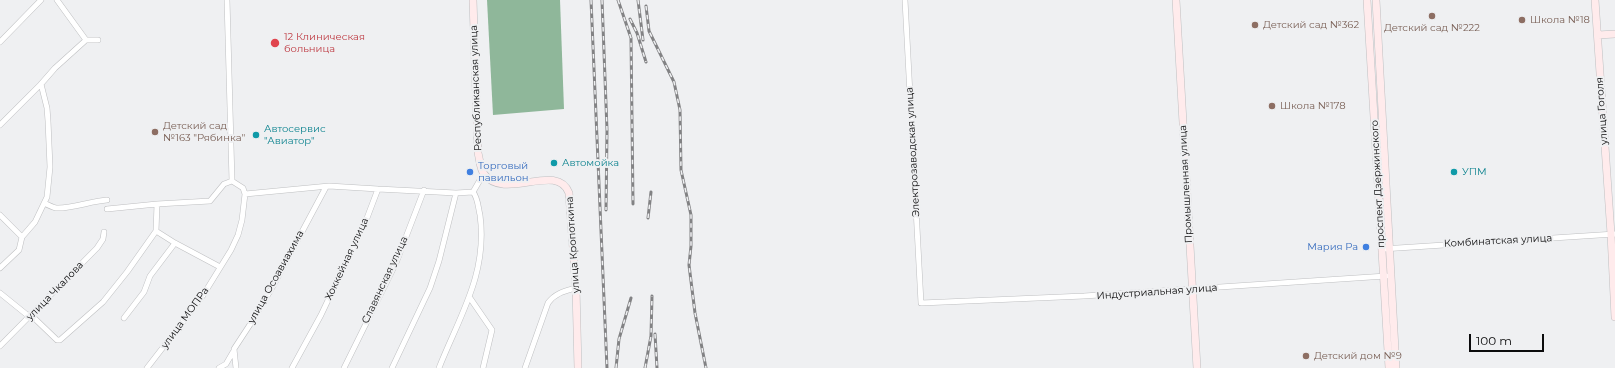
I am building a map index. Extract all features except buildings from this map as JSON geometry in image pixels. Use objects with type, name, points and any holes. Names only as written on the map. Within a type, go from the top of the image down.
[{"type":"main road","name":"Республиканская улица","points":[[473,0],[478,153],[484,173]]},
{"type":"main road","name":"Промышленная улица","points":[[1176,0],[1191,289],[1197,368]]},
{"type":"main road","name":"проспект Дзержинского","points":[[1367,0],[1389,368]]},
{"type":"main road","name":"проспект Дзержинского","points":[[1376,0],[1396,368]]},
{"type":"main road","name":"улица Гоголя","points":[[1595,0],[1613,234],[1615,317]]},
{"type":"main road","points":[[1598,35],[1615,34]]},
{"type":"main road","name":"улица Кропоткина","points":[[484,173],[489,179],[497,184],[505,185],[558,180],[567,186],[571,204],[576,288],[578,368]]},
{"type":"street","points":[[0,42],[41,0]]},
{"type":"street","points":[[57,0],[86,40]]},
{"type":"street","points":[[227,0],[232,181]]},
{"type":"street","name":"Электрозаводская улица","points":[[905,0],[921,303]]},
{"type":"street","points":[[0,125],[55,68],[86,40],[98,40]]},
{"type":"street","points":[[0,268],[19,250],[22,237],[35,222],[47,197],[49,184],[49,144],[47,108],[41,84]]},
{"type":"street","points":[[473,192],[484,173]]},
{"type":"street","points":[[232,181],[243,188],[245,194],[326,186],[424,190],[455,195],[473,192]]},
{"type":"street","points":[[107,209],[210,201],[224,184],[232,181]]},
{"type":"street","name":"улица Осоавиахима","points":[[226,364],[273,286],[326,186]]},
{"type":"street","name":"Хоккейная улица","points":[[292,368],[320,315],[367,218],[378,189]]},
{"type":"street","name":"Славянская улица","points":[[344,368],[396,263],[424,190]]},
{"type":"street","points":[[439,368],[470,298],[480,261],[482,243],[478,202],[473,192]]},
{"type":"street","name":"улица МОПРа","points":[[147,368],[202,296],[220,267],[238,235],[242,220],[245,194]]},
{"type":"street","points":[[392,368],[430,288],[439,261],[455,195]]},
{"type":"street","points":[[44,203],[54,208],[62,208],[96,200],[107,200]]},
{"type":"street","points":[[0,293],[26,314],[32,316],[57,340],[60,340],[104,302],[127,272],[156,231],[157,204]]},
{"type":"street","points":[[0,215],[22,237]]},
{"type":"street","points":[[156,231],[220,267]]},
{"type":"street","name":"улица Чкалова","points":[[0,346],[32,316],[97,248],[103,239],[104,232]]},
{"type":"street","name":"Комбинатская улица","points":[[1382,249],[1613,234]]},
{"type":"street","points":[[124,318],[144,292],[150,276],[175,243]]},
{"type":"street","name":"Индустриальная улица","points":[[921,303],[1084,296],[1391,275]]},
{"type":"street","points":[[525,368],[548,303],[552,297],[576,288]]},
{"type":"street","points":[[470,298],[492,330],[483,368]]},
{"type":"street","points":[[219,368],[226,364],[236,367],[234,349]]},
{"type":"green space","points":[[487,0],[560,0],[564,109],[493,115]]},
{"type":"railway","points":[[591,0],[607,368]]},
{"type":"railway","points":[[602,0],[607,130],[606,210]]},
{"type":"railway","points":[[618,0],[631,38],[633,204]]},
{"type":"railway","points":[[638,0],[643,40]]},
{"type":"railway","points":[[646,6],[649,31],[674,82],[680,110],[681,170],[691,215],[691,246],[689,265],[695,313],[706,368]]},
{"type":"railway","points":[[630,19],[637,33],[646,62]]},
{"type":"railway","points":[[648,218],[651,192]]},
{"type":"railway","points":[[645,368],[651,336],[652,296]]},
{"type":"railway","points":[[616,368],[619,339],[631,298]]},
{"type":"railway","points":[[655,334],[657,368]]},
{"type":"place","name":"Детский сад №222","points":[[1432,16]]},
{"type":"place","name":"Школа №18","points":[[1522,20]]},
{"type":"place","name":"Детский сад №362","points":[[1255,25]]},
{"type":"place","name":"12 Клиническая больница","points":[[275,43]]},
{"type":"place","name":"Школа №178","points":[[1272,106]]},
{"type":"place","name":"Детский сад №163 \"Рябинка\"","points":[[155,132]]},
{"type":"place","name":"Автосервис \"Авиатор\"","points":[[256,135]]},
{"type":"place","name":"Автомойка","points":[[554,163]]},
{"type":"place","name":"Торговый павильон","points":[[470,172]]},
{"type":"place","name":"УПМ","points":[[1454,172]]},
{"type":"place","name":"Мария Ра","points":[[1366,247]]},
{"type":"place","name":"Детский дом №9","points":[[1306,356]]}]
